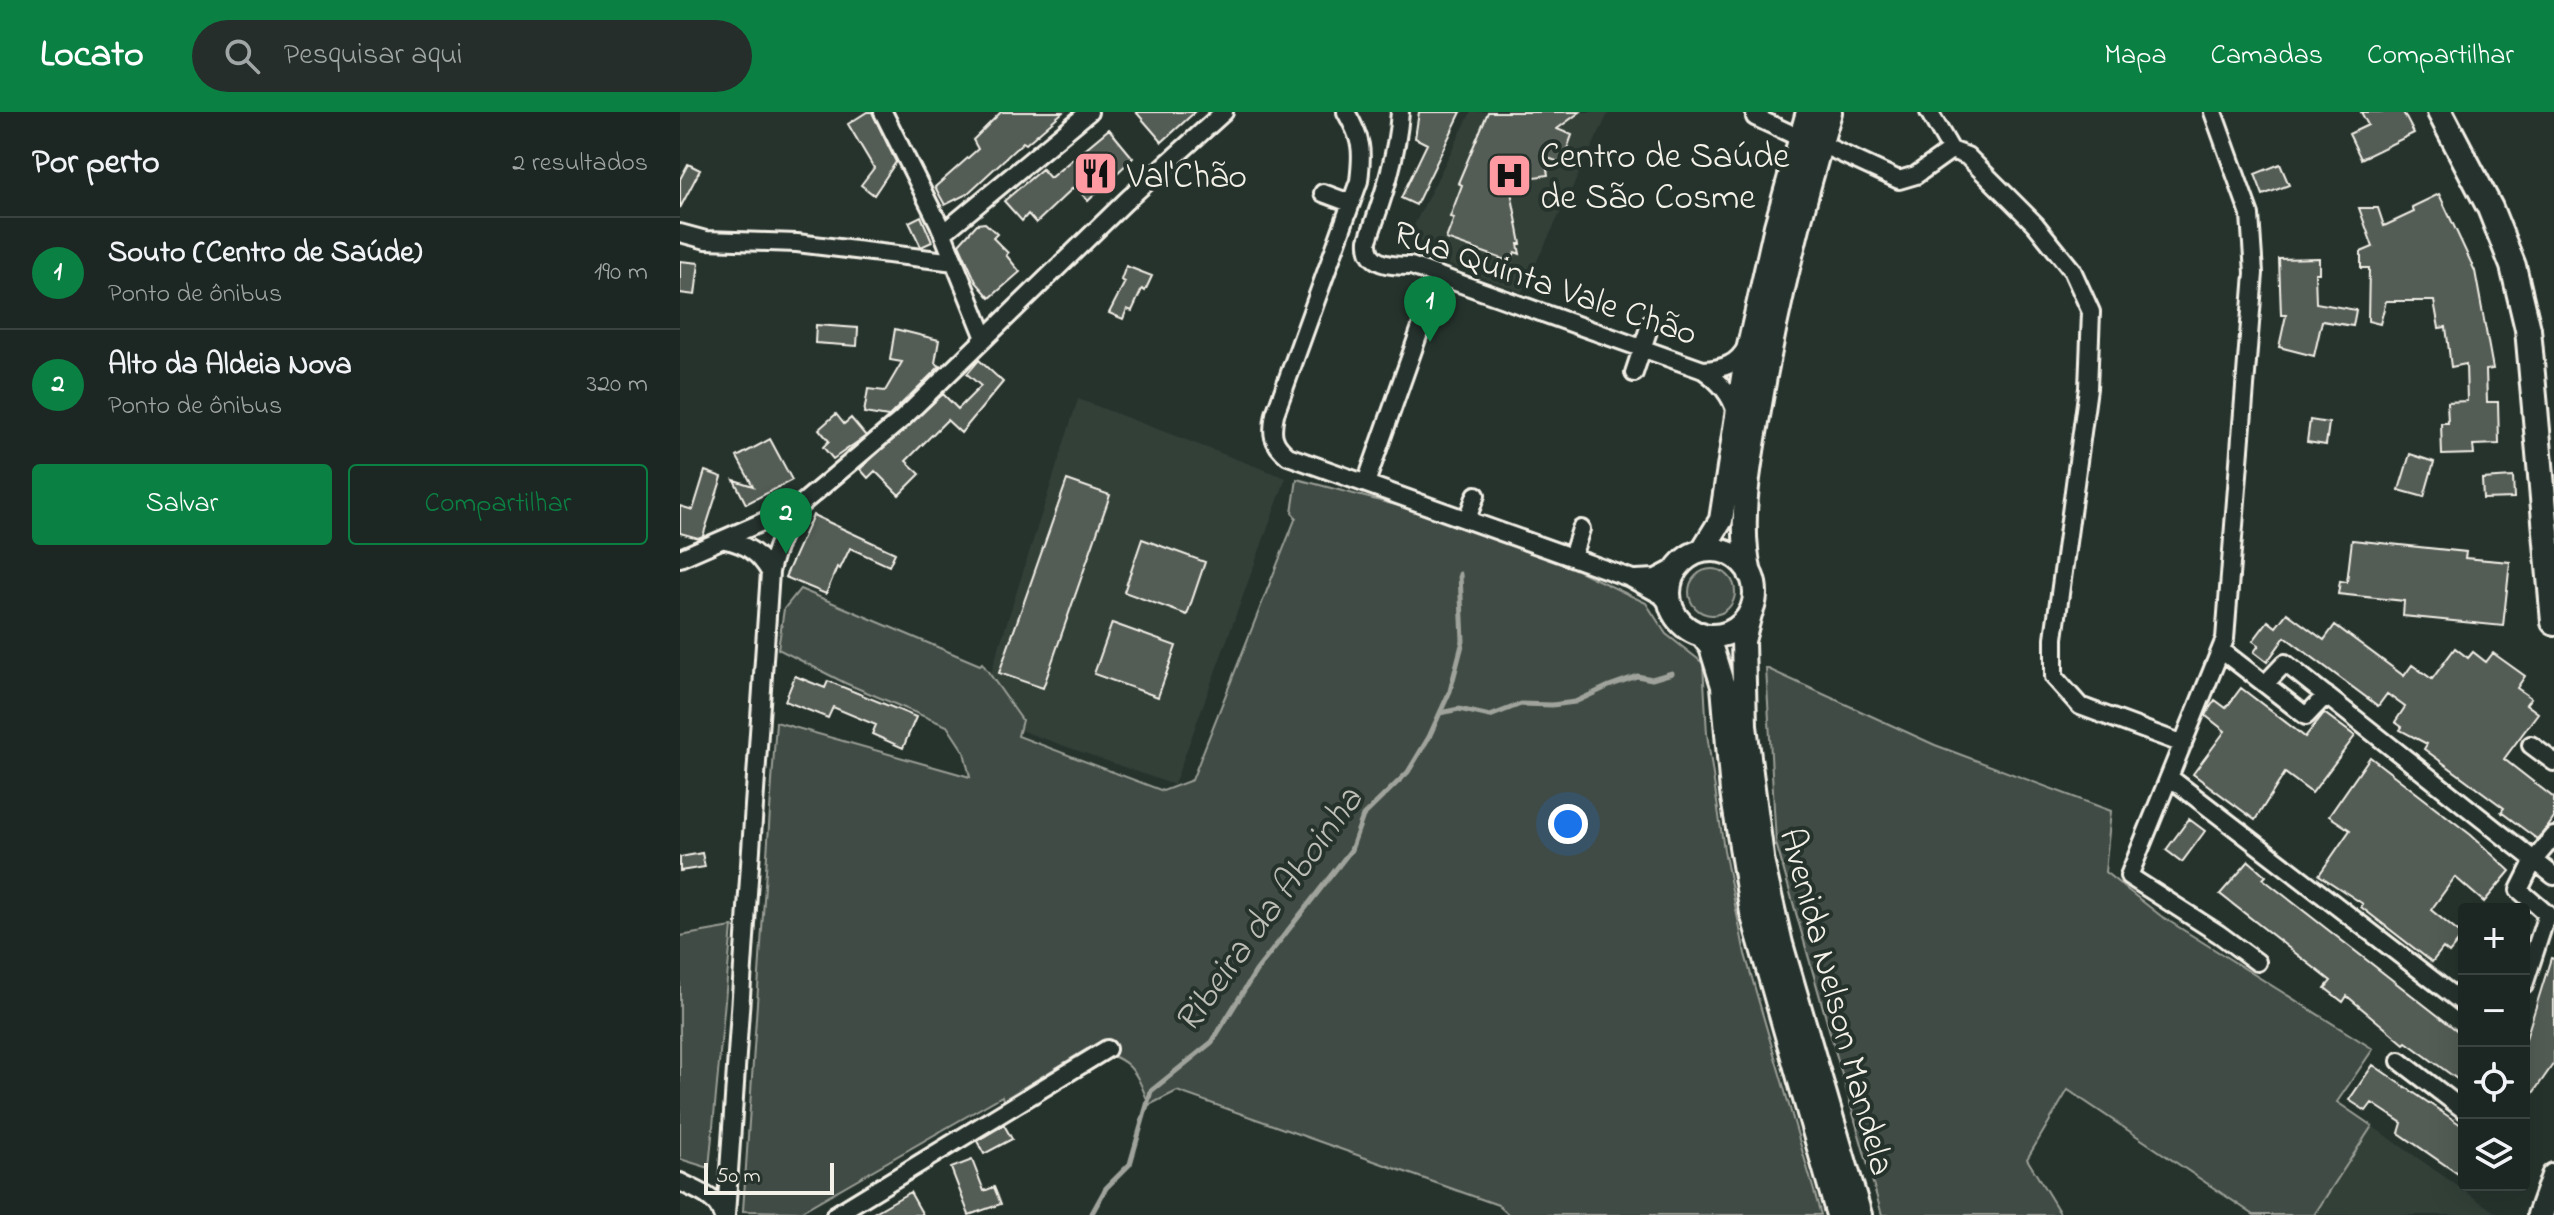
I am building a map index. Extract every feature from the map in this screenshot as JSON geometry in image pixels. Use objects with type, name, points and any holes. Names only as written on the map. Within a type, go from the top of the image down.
[{"type":"main road","points":[[1750,574],[1742,562],[1717,550],[1689,556],[1672,578],[1669,592],[1671,606],[1678,619],[1701,634],[1729,632],[1741,625],[1750,614],[1755,590],[1744,536],[1751,456],[1810,141],[1808,112]]},
{"type":"main road","points":[[1702,551],[1721,520],[1750,343],[1810,141],[1830,112]]},
{"type":"main road","points":[[2440,112],[2496,223],[2513,266],[2528,329],[2554,622]]},
{"type":"main road","name":"Avenida Nelson Mandela","points":[[1750,614],[1743,641],[1745,726],[1763,865],[1781,944],[1860,1215]]},
{"type":"main road","name":"Avenida Nelson Mandela","points":[[1701,634],[1711,647],[1723,686],[1732,792],[1752,913],[1838,1215]]},
{"type":"main road","points":[[2540,1215],[2554,1176]]},
{"type":"street","points":[[883,112],[943,233],[985,338]]},
{"type":"street","points":[[943,233],[1089,112]]},
{"type":"street","points":[[680,558],[799,506],[901,420],[1128,199],[1224,112]]},
{"type":"street","points":[[1346,112],[1360,137],[1363,153],[1359,181],[1272,430],[1274,441],[1288,456],[1630,578],[1661,595],[1671,606]]},
{"type":"street","name":"Rua Quinta Vale Chão","points":[[1400,112],[1392,169],[1368,240],[1367,250],[1373,259],[1388,266],[1411,266],[1703,370],[1727,392],[1737,414]]},
{"type":"street","points":[[1929,112],[1951,150],[1967,156],[2035,224],[2072,270],[2091,312],[2088,388],[2054,638],[2054,677],[2080,706],[2183,744]]},
{"type":"street","points":[[2213,112],[2250,215],[2254,273],[2225,639],[2129,876],[2257,962]]},
{"type":"street","points":[[1755,117],[1899,180],[1916,175],[1951,150]]},
{"type":"street","points":[[1323,193],[1350,203]]},
{"type":"street","points":[[680,233],[706,240],[797,243],[955,262]]},
{"type":"street","points":[[1366,483],[1439,276]]},
{"type":"street","points":[[1634,373],[1651,322]]},
{"type":"street","name":"Rua Quinta Vale Chão","points":[[1703,370],[1722,370],[1734,363],[1750,343]]},
{"type":"street","points":[[1467,519],[1476,495]]},
{"type":"street","points":[[724,1215],[770,572],[784,528],[799,506]]},
{"type":"street","points":[[1572,557],[1581,529]]},
{"type":"street","points":[[725,540],[750,547],[764,560],[770,572]]},
{"type":"street","points":[[1630,578],[1656,578],[1679,566]]},
{"type":"street","points":[[2221,650],[2306,716],[2326,695]]},
{"type":"street","points":[[2265,684],[2285,663],[2554,876]]},
{"type":"street","points":[[2531,745],[2554,762]]},
{"type":"street","points":[[2169,777],[2458,999]]},
{"type":"street","points":[[2528,975],[2551,909],[2519,890],[2534,860],[2554,836]]},
{"type":"street","points":[[835,1215],[1107,1049]]},
{"type":"street","points":[[2400,1061],[2458,1105]]},
{"type":"street","points":[[684,1185],[712,1185],[723,1178],[728,1168]]},
{"type":"street","points":[[684,1185],[709,1197],[724,1215]]},
{"type":"shaded area","name":"Centro de Saúde de São Cosme","points":[[1471,112],[1609,112],[1522,292],[1446,264],[1439,250],[1408,237]]},
{"type":"shaded area","points":[[1078,399],[1286,478],[1174,785],[997,722],[987,685]]},
{"type":"shaded area","points":[[1297,479],[1475,526],[1546,555],[1646,603],[1666,634],[1703,663],[1707,734],[1724,850],[1745,954],[1821,1215],[1509,1215],[1498,1205],[1177,1091],[1149,1105],[1139,1081],[1128,1066],[1112,1056],[1087,1049],[1003,1100],[1002,1096],[800,1212],[743,1211],[776,722],[970,777],[964,752],[947,726],[845,683],[778,649],[784,609],[800,589],[980,665],[982,663],[1022,720],[1018,736],[1163,791],[1192,780],[1296,517],[1292,513]]},
{"type":"shaded area","points":[[1712,569],[1728,576],[1735,592],[1728,608],[1712,615],[1696,608],[1689,592],[1696,576]]},
{"type":"shaded area","points":[[1766,668],[1935,745],[2111,811],[2105,872],[2161,916],[2373,1049],[2337,1102],[2372,1126],[2314,1215],[2254,1215],[2068,1090],[2027,1159],[2061,1215],[1882,1215],[1776,843]]},
{"type":"shaded area","points":[[732,927],[709,1168],[680,1159],[680,936]]},
{"type":"shaded area","points":[[2372,1126],[2458,1186],[2458,1191],[2465,1191],[2499,1215],[2314,1215]]},
{"type":"building","points":[[872,112],[896,162],[874,195],[861,185],[874,168],[848,124]]},
{"type":"building","points":[[1001,112],[1063,112],[1026,144],[1023,142],[967,194],[945,205],[935,187],[978,149],[973,140]]},
{"type":"building","points":[[1136,112],[1195,112],[1162,142]]},
{"type":"building","points":[[1419,112],[1461,112],[1416,205],[1401,198],[1427,144],[1415,138]]},
{"type":"building","points":[[1488,112],[1580,112],[1557,129],[1572,135],[1562,163],[1545,157],[1548,175],[1509,181],[1521,244],[1518,244],[1520,254],[1515,252],[1511,262],[1446,239],[1454,218],[1450,217],[1462,185],[1458,183]]},
{"type":"building","points":[[2361,112],[2403,112],[2414,133],[2361,159],[2349,134],[2368,125]]},
{"type":"building","points":[[1109,129],[1133,158],[1088,201],[1075,186],[1036,223],[1028,214],[1022,221],[1004,201],[1042,169],[1050,178]]},
{"type":"building","points":[[688,164],[700,170],[680,208],[680,179]]},
{"type":"building","points":[[2280,164],[2289,185],[2263,195],[2255,174]]},
{"type":"building","points":[[2439,194],[2475,271],[2493,369],[2486,370],[2487,402],[2498,402],[2499,444],[2473,445],[2474,454],[2442,455],[2441,423],[2448,423],[2447,402],[2467,401],[2466,364],[2451,367],[2446,327],[2439,328],[2434,301],[2386,301],[2380,324],[2368,321],[2369,268],[2361,268],[2361,252],[2373,247],[2359,208],[2378,208],[2384,226],[2414,212],[2412,207]]},
{"type":"building","points":[[921,216],[932,242],[921,247],[909,222]]},
{"type":"building","points":[[985,223],[997,234],[993,238],[1008,253],[1006,255],[1020,272],[990,298],[976,282],[959,244],[977,224]]},
{"type":"building","points":[[2319,258],[2319,273],[2315,273],[2316,303],[2356,310],[2353,326],[2322,321],[2314,356],[2279,347],[2286,315],[2281,315],[2279,259]]},
{"type":"building","points":[[680,261],[699,263],[695,295],[680,293]]},
{"type":"building","points":[[1126,266],[1152,276],[1132,311],[1127,309],[1123,319],[1109,313],[1125,282],[1121,280]]},
{"type":"building","points":[[816,325],[858,328],[857,346],[815,343]]},
{"type":"building","points":[[895,329],[939,340],[935,363],[940,366],[888,417],[864,413],[868,389],[885,391],[902,362],[890,360]]},
{"type":"building","points":[[979,360],[1003,382],[961,433],[947,420],[906,461],[920,474],[899,495],[875,471],[868,478],[860,469],[943,394],[958,409],[981,386],[967,374]]},
{"type":"building","points":[[836,414],[844,424],[851,418],[866,436],[833,459],[823,447],[829,441],[819,429]]},
{"type":"building","points":[[2310,420],[2329,423],[2326,445],[2307,442]]},
{"type":"building","points":[[770,439],[792,480],[746,504],[734,480],[753,486],[737,457]]},
{"type":"building","points":[[2410,454],[2434,462],[2424,497],[2399,490]]},
{"type":"building","points":[[705,471],[722,477],[703,536],[698,538],[680,533],[680,506],[693,510]]},
{"type":"building","points":[[2513,477],[2514,498],[2483,499],[2482,479]]},
{"type":"building","points":[[1067,480],[1110,495],[1043,688],[999,673]]},
{"type":"building","points":[[813,515],[895,553],[889,566],[850,548],[840,569],[837,567],[826,594],[785,577]]},
{"type":"building","points":[[1142,539],[1205,562],[1187,615],[1124,592]]},
{"type":"building","points":[[2352,540],[2466,552],[2465,558],[2510,562],[2503,626],[2403,616],[2404,601],[2338,594],[2340,581],[2347,582]]},
{"type":"building","points":[[2287,613],[2324,640],[2335,625],[2404,676],[2412,665],[2432,679],[2455,648],[2468,658],[2473,652],[2486,662],[2493,653],[2525,676],[2517,688],[2531,698],[2526,704],[2538,713],[2504,759],[2554,798],[2554,818],[2547,828],[2537,839],[2501,812],[2504,808],[2424,749],[2427,744],[2400,730],[2402,727],[2395,722],[2405,707],[2387,694],[2378,706],[2285,637],[2267,662],[2254,652],[2259,645],[2253,641],[2268,621],[2276,627]]},
{"type":"building","points":[[1112,623],[1176,646],[1158,697],[1094,674]]},
{"type":"building","points":[[795,676],[825,688],[828,681],[916,717],[903,748],[872,734],[876,725],[833,707],[828,718],[785,701]]},
{"type":"building","points":[[2241,688],[2305,737],[2324,713],[2355,736],[2312,793],[2285,773],[2255,820],[2193,774],[2225,731],[2206,716],[2209,709],[2215,700],[2226,708]]},
{"type":"building","points":[[2370,757],[2471,835],[2510,871],[2484,902],[2455,877],[2431,910],[2458,932],[2458,942],[2449,953],[2443,948],[2432,962],[2361,907],[2363,904],[2319,875],[2350,830],[2329,816]]},
{"type":"building","points":[[2189,819],[2205,831],[2182,862],[2166,850]]},
{"type":"building","points":[[702,853],[705,867],[680,871],[680,857]]},
{"type":"building","points":[[2249,861],[2266,876],[2263,879],[2458,1031],[2458,1080],[2406,1042],[2404,1044],[2347,996],[2343,1002],[2325,988],[2331,981],[2220,894]]},
{"type":"building","points":[[2551,958],[2554,959],[2554,1063],[2530,1097],[2530,1047],[2530,1026]]},
{"type":"building","points":[[2373,1065],[2458,1123],[2458,1174],[2399,1133],[2402,1123],[2372,1103],[2366,1111],[2349,1100]]},
{"type":"building","points":[[1004,1125],[1012,1139],[984,1154],[977,1141]]},
{"type":"building","points":[[972,1160],[984,1191],[994,1187],[1001,1204],[969,1215],[951,1168]]},
{"type":"building","points":[[910,1192],[923,1215],[870,1215]]},
{"type":"waterway","name":"Ribeira da Aboinha","points":[[1091,1215],[1106,1188],[1130,1164],[1151,1091],[1212,1042],[1256,971],[1351,850],[1363,816],[1408,772],[1429,737],[1450,691],[1463,641],[1460,574]]},
{"type":"waterway","points":[[1440,713],[1459,709],[1490,716],[1521,704],[1575,702],[1637,676],[1652,679],[1672,673]]},
{"type":"place","name":"Val'Chão","points":[[1096,174]]},
{"type":"place","name":"Centro de Saúde de São Cosme","points":[[1509,175]]},
{"type":"place","name":"Souto (Centro de Saúde)","points":[[1430,342]]},
{"type":"place","name":"Alto da Aldeia Nova","points":[[786,554]]}]
